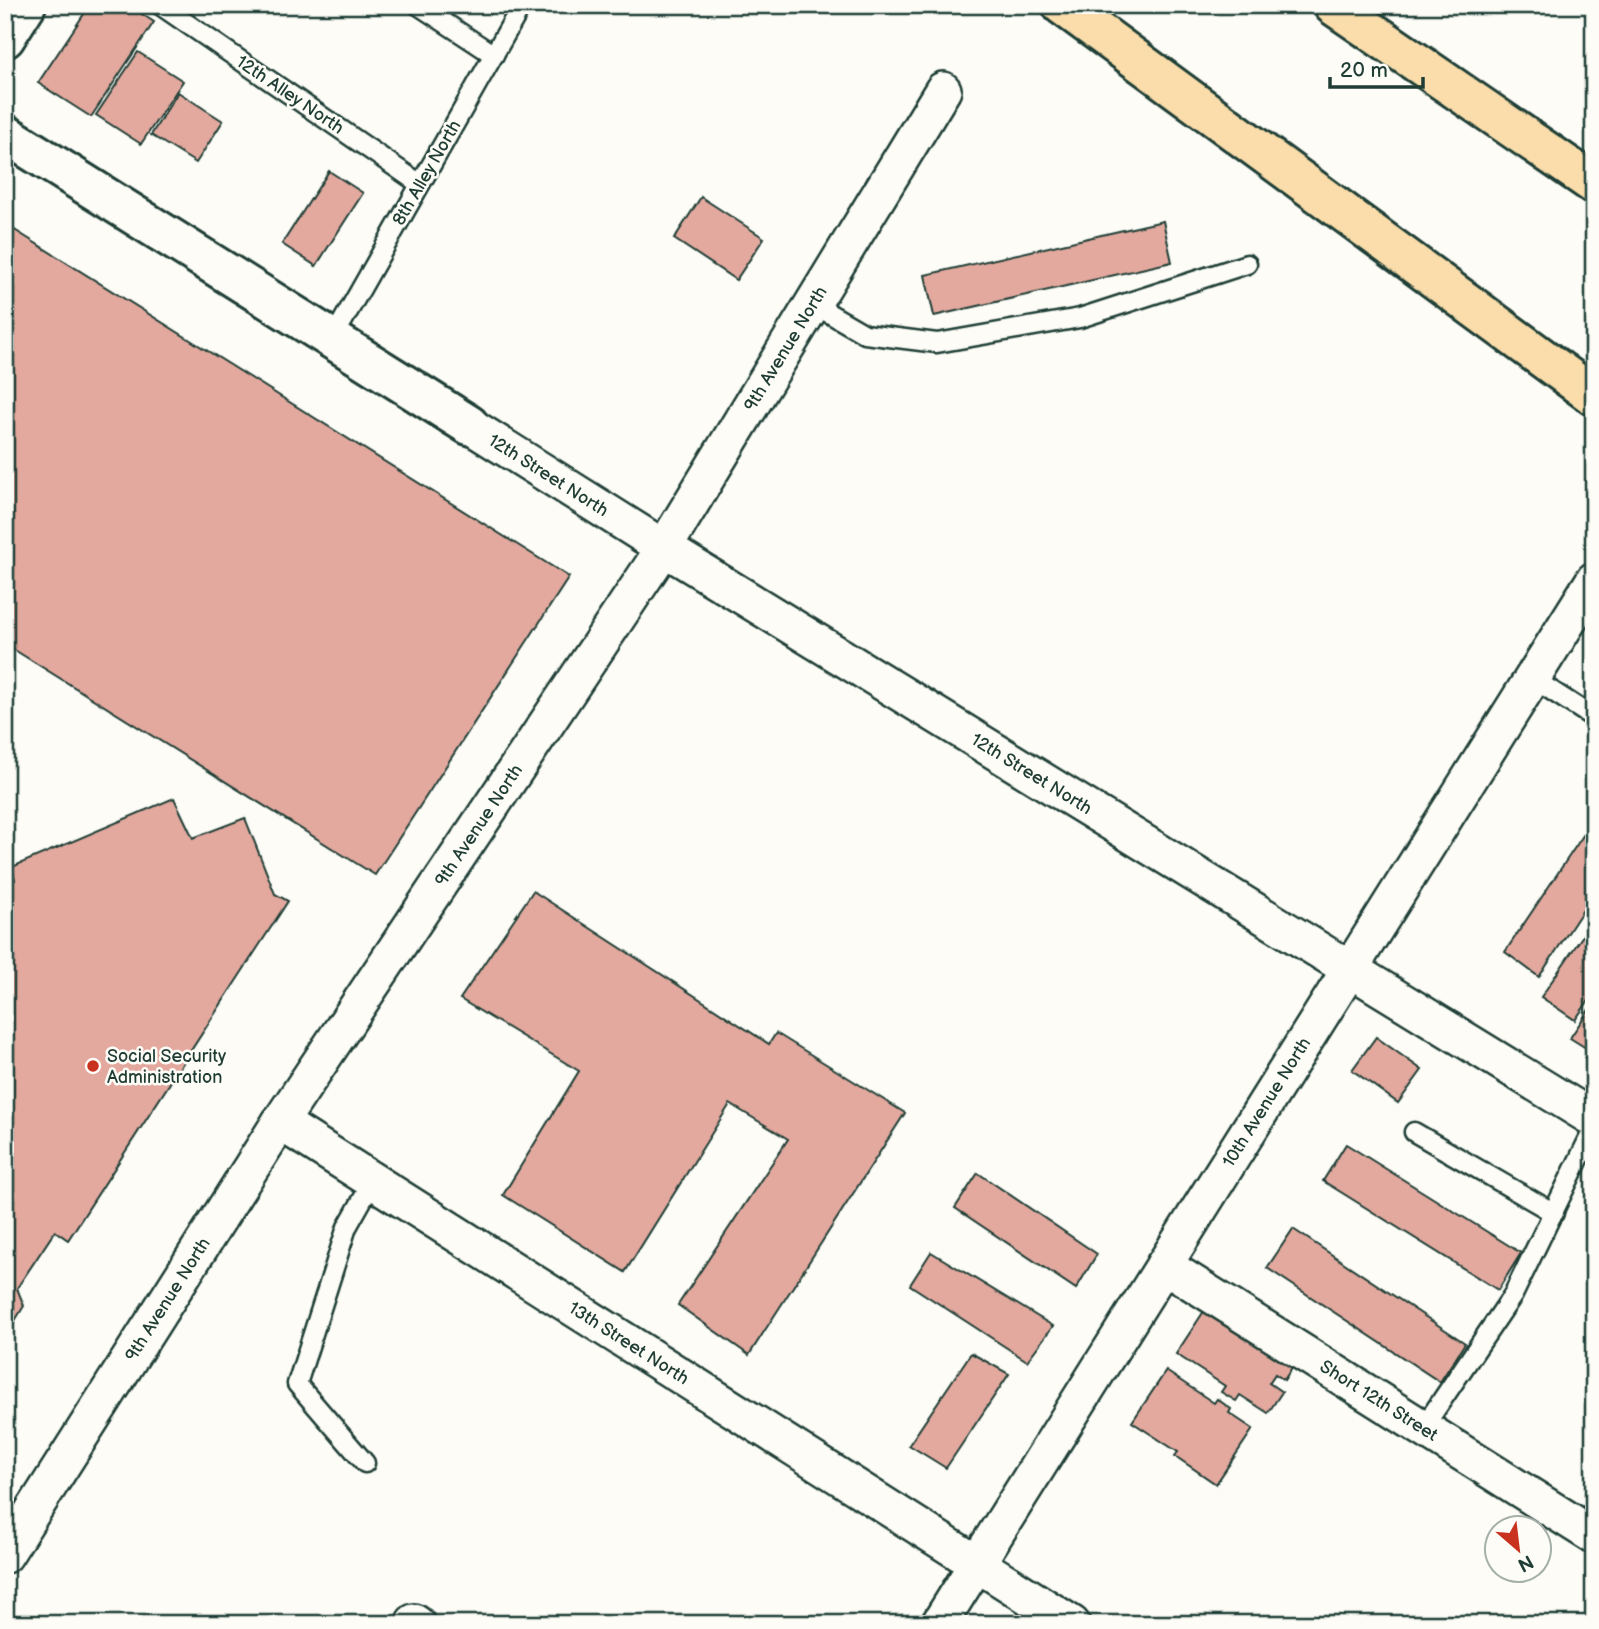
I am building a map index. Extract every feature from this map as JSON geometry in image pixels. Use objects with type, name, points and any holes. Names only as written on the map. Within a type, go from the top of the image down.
[{"type":"highway","points":[[1062,5],[1594,396]]},
{"type":"highway","points":[[1334,5],[1594,184]]},
{"type":"street","points":[[5,38],[26,5]]},
{"type":"street","name":"9th Avenue North","points":[[5,1555],[280,1122],[664,548],[943,90]]},
{"type":"street","points":[[5,134],[469,425]]},
{"type":"street","name":"12th Street North","points":[[469,425],[664,548],[1594,1119]]},
{"type":"street","name":"10th Avenue North","points":[[939,1624],[1594,580]]},
{"type":"street","name":"13th Street North","points":[[280,1122],[1072,1624]]},
{"type":"street","name":"Short 12th Street","points":[[1164,1265],[1594,1536]]},
{"type":"lane","name":"12th Alley North","points":[[160,5],[420,184]]},
{"type":"lane","points":[[418,5],[494,55]]},
{"type":"lane","name":"8th Alley North","points":[[332,340],[522,5]]},
{"type":"lane","points":[[813,304],[865,334],[937,344],[1080,318],[1247,264]]},
{"type":"lane","points":[[1532,678],[1594,718]]},
{"type":"lane","points":[[1423,1428],[1513,1295],[1594,1128]]},
{"type":"lane","points":[[1414,1132],[1554,1213]]},
{"type":"lane","points":[[365,1463],[297,1384],[347,1227],[373,1181]]},
{"type":"building","points":[[90,5],[128,5],[154,22],[91,117],[38,83]]},
{"type":"building","points":[[138,52],[183,81],[141,144],[96,115]]},
{"type":"building","points":[[178,92],[223,121],[196,163],[151,135]]},
{"type":"building","points":[[329,171],[363,193],[316,266],[282,244]]},
{"type":"building","points":[[701,197],[764,238],[736,280],[674,239]]},
{"type":"building","points":[[1163,221],[1172,262],[934,316],[925,275]]},
{"type":"building","points":[[5,224],[569,577],[375,875],[5,644]]},
{"type":"building","name":"Social Security Administration","points":[[174,798],[193,838],[245,818],[275,894],[288,901],[68,1240],[55,1231],[17,1288],[24,1306],[5,1337],[5,883],[15,880],[12,867]]},
{"type":"building","points":[[1594,819],[1594,893],[1539,977],[1505,952]]},
{"type":"building","points":[[533,891],[769,1044],[776,1033],[905,1113],[749,1355],[678,1305],[788,1139],[730,1104],[625,1272],[503,1195],[579,1071],[460,999]]},
{"type":"building","points":[[1594,919],[1594,993],[1575,1020],[1541,997]]},
{"type":"building","points":[[1594,1002],[1594,1053],[1570,1038]]},
{"type":"building","points":[[1376,1037],[1422,1070],[1398,1103],[1352,1070]]},
{"type":"building","points":[[1346,1144],[1521,1253],[1498,1290],[1323,1181]]},
{"type":"building","points":[[978,1173],[1097,1254],[1076,1289],[955,1208]]},
{"type":"building","points":[[1293,1229],[1465,1343],[1440,1382],[1267,1268]]},
{"type":"building","points":[[931,1252],[1053,1326],[1027,1361],[910,1285]]},
{"type":"building","points":[[1206,1308],[1295,1363],[1284,1380],[1275,1374],[1269,1383],[1282,1392],[1268,1413],[1240,1395],[1236,1401],[1221,1392],[1225,1386],[1176,1354]]},
{"type":"building","points":[[971,1353],[1009,1374],[946,1468],[909,1445]]},
{"type":"building","points":[[1166,1371],[1214,1403],[1217,1399],[1231,1409],[1229,1413],[1253,1429],[1216,1484],[1175,1456],[1178,1452],[1132,1422]]},
{"type":"place","name":"Social Security Administration","points":[[93,1066]]}]
